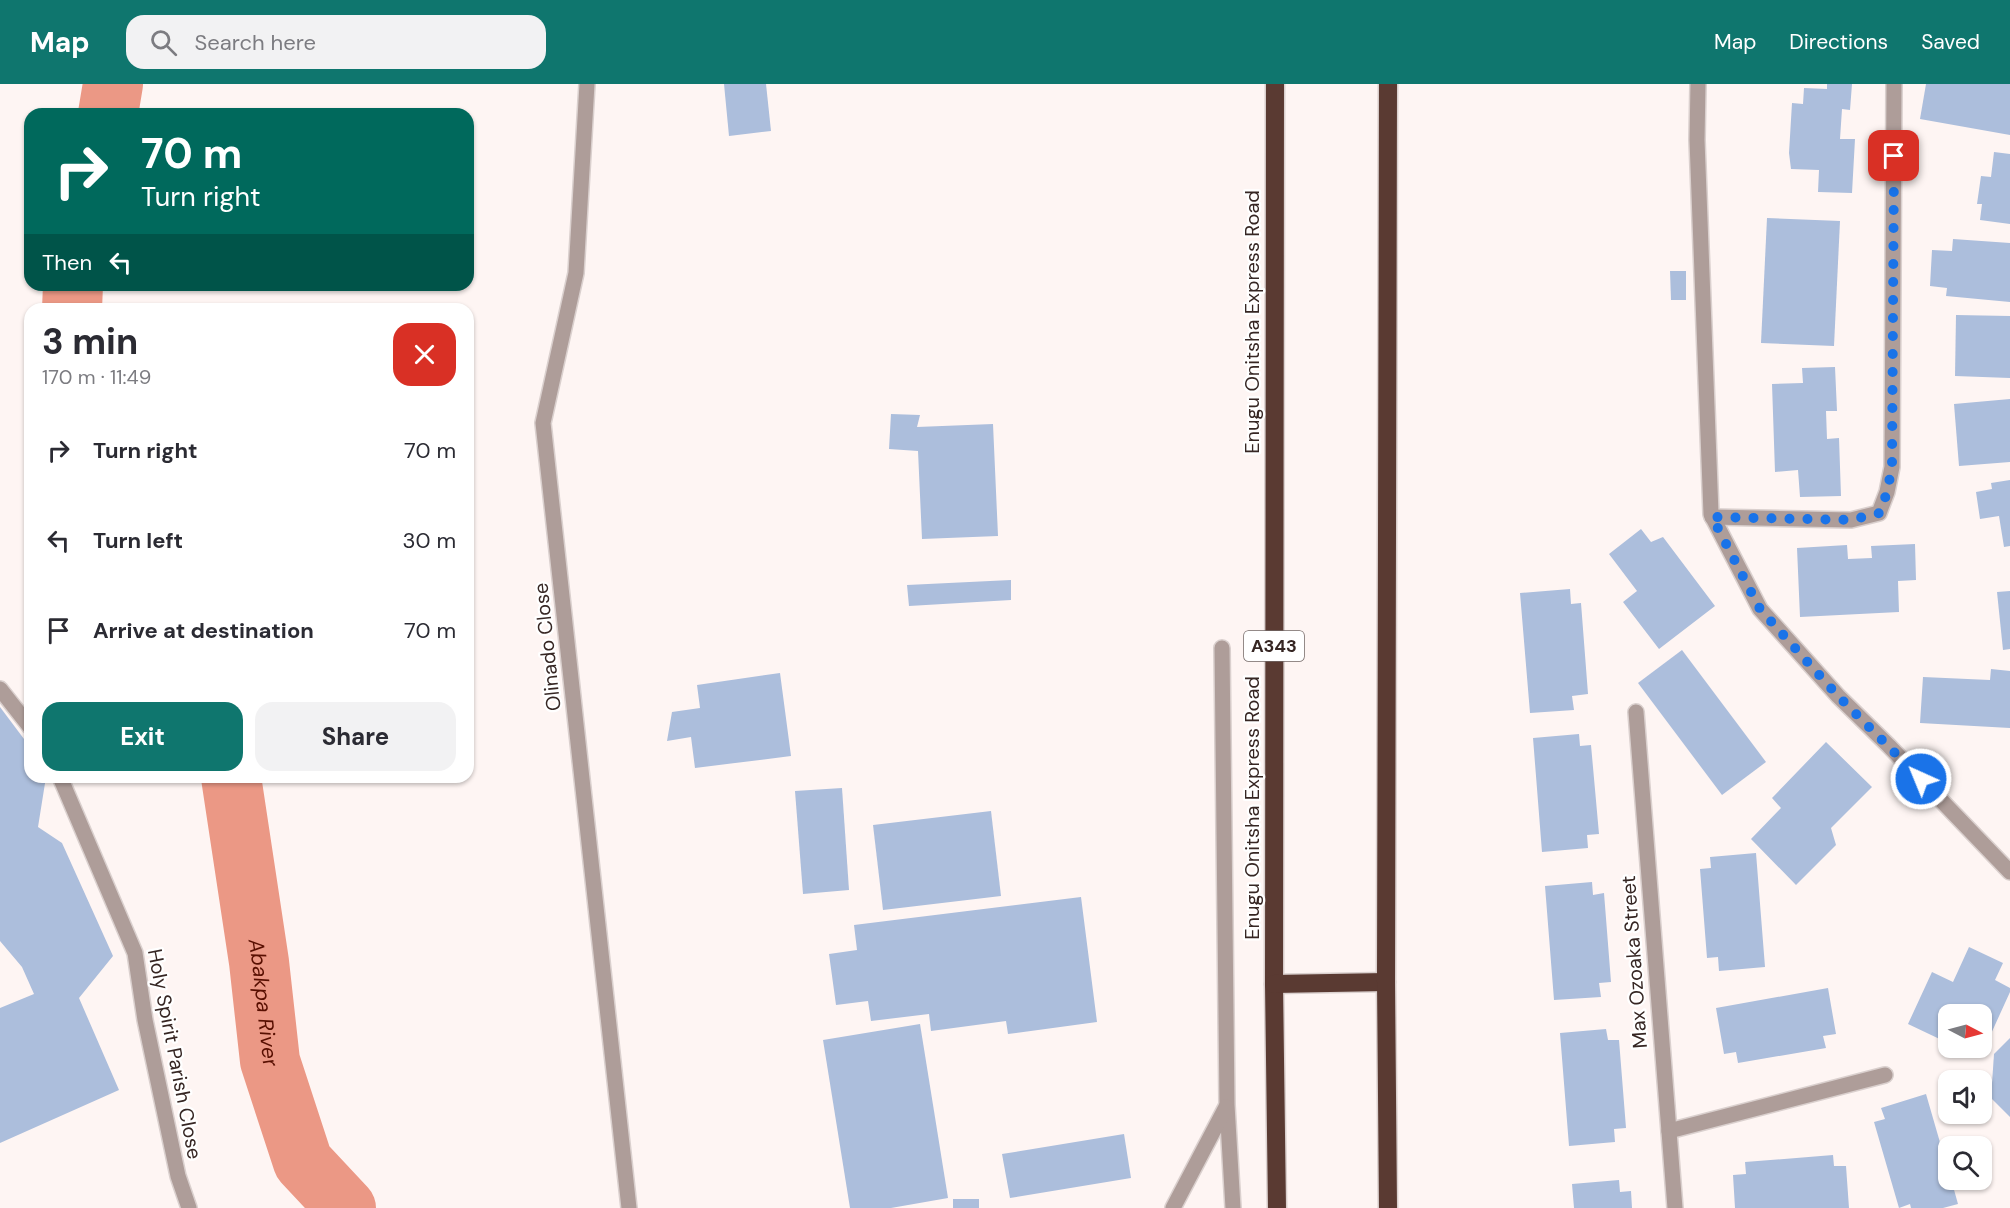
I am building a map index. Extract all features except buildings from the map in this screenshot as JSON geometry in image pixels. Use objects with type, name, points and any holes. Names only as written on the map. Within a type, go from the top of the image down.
[{"type":"highway","name":"Enugu Onitsha Express Road","points":[[1275,84],[1274,984],[1278,1208]]},
{"type":"highway","points":[[1388,84],[1386,982],[1388,1208]]},
{"type":"highway","points":[[1274,984],[1386,982]]},
{"type":"street","name":"Olinado Close","points":[[587,84],[576,273],[543,423],[629,1208]]},
{"type":"street","points":[[1698,84],[1698,151],[1712,516],[1760,609],[1838,696],[2010,872]]},
{"type":"street","points":[[1712,516],[1851,520],[1880,513],[1892,467],[1894,84]]},
{"type":"street","points":[[1222,648],[1227,1105],[1233,1208]]},
{"type":"street","points":[[0,689],[24,719]]},
{"type":"street","name":"Max Ozoaka Street","points":[[1636,712],[1675,1208]]},
{"type":"street","name":"Holy Spirit Parish Close","points":[[63,783],[135,953],[145,1020],[177,1176],[189,1208]]},
{"type":"street","points":[[1669,1131],[1885,1075]]},
{"type":"street","points":[[1173,1208],[1227,1105]]},
{"type":"waterway","name":"Abakpa River","points":[[109,108],[113,84]]},
{"type":"waterway","name":"Abakpa River","points":[[72,303],[73,291]]},
{"type":"waterway","name":"Abakpa River","points":[[232,783],[259,962],[270,1061],[303,1162],[346,1208]]},
{"type":"route","points":[[1894,156],[1892,467],[1880,513],[1851,520],[1712,517],[1760,609],[1838,696],[1921,779]]}]
